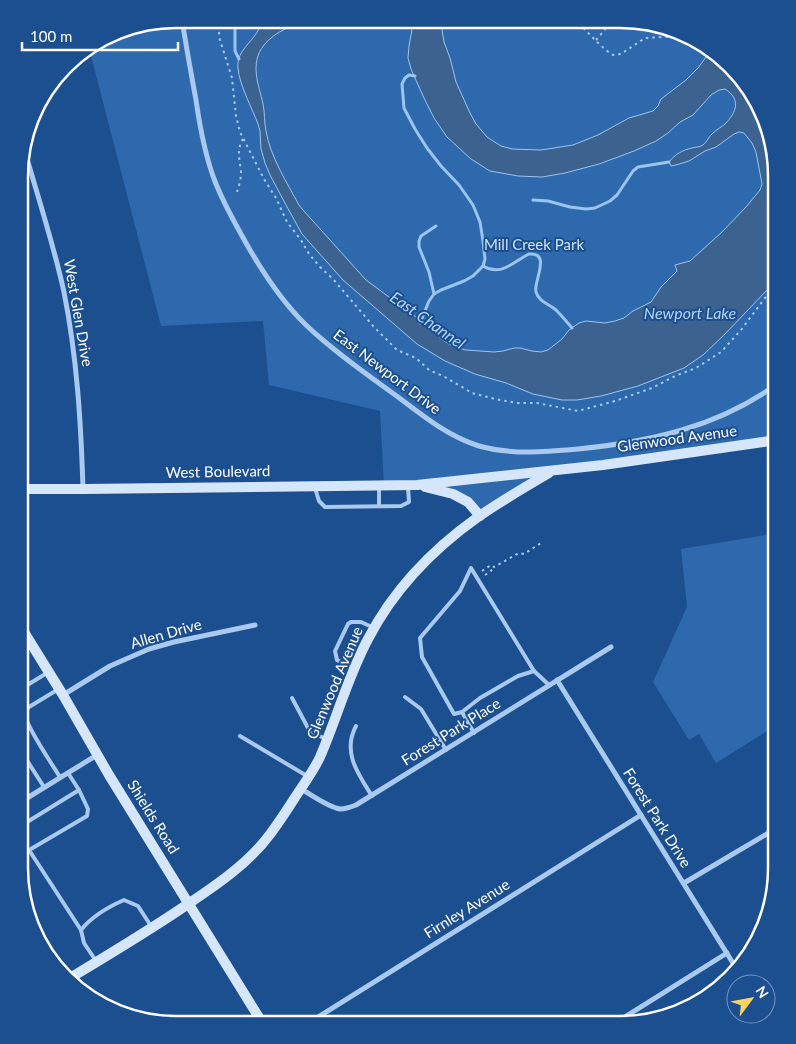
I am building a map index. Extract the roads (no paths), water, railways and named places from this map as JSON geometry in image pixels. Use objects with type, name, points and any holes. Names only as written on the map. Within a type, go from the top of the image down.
[{"type":"street","name":"East Newport Drive","points":[[184,28],[201,130],[215,182],[232,218],[268,278],[292,310],[307,326],[336,350],[445,431],[477,446],[510,452],[562,450],[637,441],[690,428],[711,420],[746,404],[768,391]]},
{"type":"street","name":"West Glen Drive","points":[[28,163],[55,254],[71,334],[80,416],[83,489]]},
{"type":"street","name":"Glenwood Avenue","points":[[74,976],[152,928],[221,882],[246,860],[270,834],[309,777],[327,739],[354,669],[383,613],[426,560],[451,537],[480,516],[552,471],[768,441]]},
{"type":"street","name":"West Boulevard","points":[[27,489],[412,485],[552,471]]},
{"type":"street","name":"West Boulevard","points":[[412,485],[453,494],[468,502],[480,516]]},
{"type":"street","name":"Allen Drive","points":[[61,692],[110,666],[149,649],[255,625]]},
{"type":"street","name":"Shields Road","points":[[27,637],[97,755],[257,1016]]},
{"type":"street","name":"Forest Park Place","points":[[301,789],[340,809],[356,805],[611,647]]},
{"type":"street","name":"Forest Park Drive","points":[[557,680],[734,964]]},
{"type":"street","points":[[27,798],[97,755]]},
{"type":"street","name":"Firnley Avenue","points":[[320,1016],[641,815]]},
{"type":"street","points":[[684,883],[768,833]]},
{"type":"street","points":[[627,1016],[727,953]]},
{"type":"lane","points":[[315,486],[319,501],[325,506],[400,506],[409,502],[412,485]]},
{"type":"lane","points":[[379,486],[379,505]]},
{"type":"lane","points":[[534,671],[518,676],[480,698],[462,712],[454,714],[422,656],[420,638],[460,591],[471,568],[534,671],[549,686]]},
{"type":"lane","points":[[354,669],[337,660],[335,655],[335,651],[348,624],[351,622],[361,622],[374,628]]},
{"type":"lane","points":[[27,685],[49,672]]},
{"type":"lane","points":[[27,709],[61,692]]},
{"type":"lane","points":[[405,697],[421,709],[446,750]]},
{"type":"lane","points":[[292,698],[308,728],[315,734],[327,739]]},
{"type":"lane","points":[[462,712],[474,733]]},
{"type":"lane","points":[[27,722],[60,777]]},
{"type":"lane","points":[[356,726],[351,735],[351,758],[372,796]]},
{"type":"lane","points":[[240,736],[309,777]]},
{"type":"lane","points":[[27,761],[44,788]]},
{"type":"lane","points":[[68,772],[88,809],[87,816],[29,850],[80,930],[84,943],[97,962]]},
{"type":"lane","points":[[27,822],[79,790]]},
{"type":"lane","points":[[80,930],[88,921],[110,906],[124,900],[138,906],[152,928]]},
{"type":"water","name":"Newport Lake","points":[[259,28],[288,28],[268,40],[259,52],[256,74],[264,107],[265,128],[271,150],[299,205],[366,280],[454,347],[494,352],[520,348],[541,352],[548,350],[579,323],[586,321],[605,323],[624,318],[651,302],[661,287],[677,271],[675,265],[690,261],[722,232],[746,207],[760,190],[762,184],[756,152],[744,133],[734,134],[716,147],[705,151],[689,161],[671,166],[669,162],[682,151],[703,145],[729,119],[736,106],[733,97],[725,89],[711,95],[693,115],[680,122],[656,141],[599,164],[542,177],[518,176],[490,171],[471,159],[447,137],[434,118],[411,69],[408,58],[412,28],[442,28],[444,42],[456,82],[476,124],[487,137],[501,146],[512,149],[541,150],[573,145],[598,135],[629,118],[653,111],[661,99],[686,80],[707,56],[711,58],[738,85],[749,102],[761,128],[766,147],[768,166],[768,289],[703,355],[684,368],[638,386],[601,396],[577,400],[562,400],[533,394],[506,383],[475,374],[445,361],[417,344],[343,280],[302,234],[265,163],[258,124],[243,89],[239,74],[238,63],[240,55]]},
{"type":"waterway","points":[[235,29],[235,51],[239,59]]},
{"type":"waterway","name":"East Channel","points":[[415,76],[409,75],[402,84],[404,108],[427,148],[459,185],[473,205],[480,222],[485,259],[483,266],[473,276],[434,294],[420,323]]},
{"type":"waterway","points":[[533,200],[548,201],[570,207],[595,208],[610,201],[617,195],[633,171],[638,167],[669,162]]},
{"type":"waterway","points":[[434,294],[429,272],[419,247],[419,241],[421,236],[436,226]]},
{"type":"waterway","points":[[483,266],[489,269],[501,269],[529,254],[536,255],[541,263],[536,287],[537,295],[542,301],[556,310],[572,328]]},
{"type":"park label","name":"Mill Creek Park","points":[[534,245]]}]
